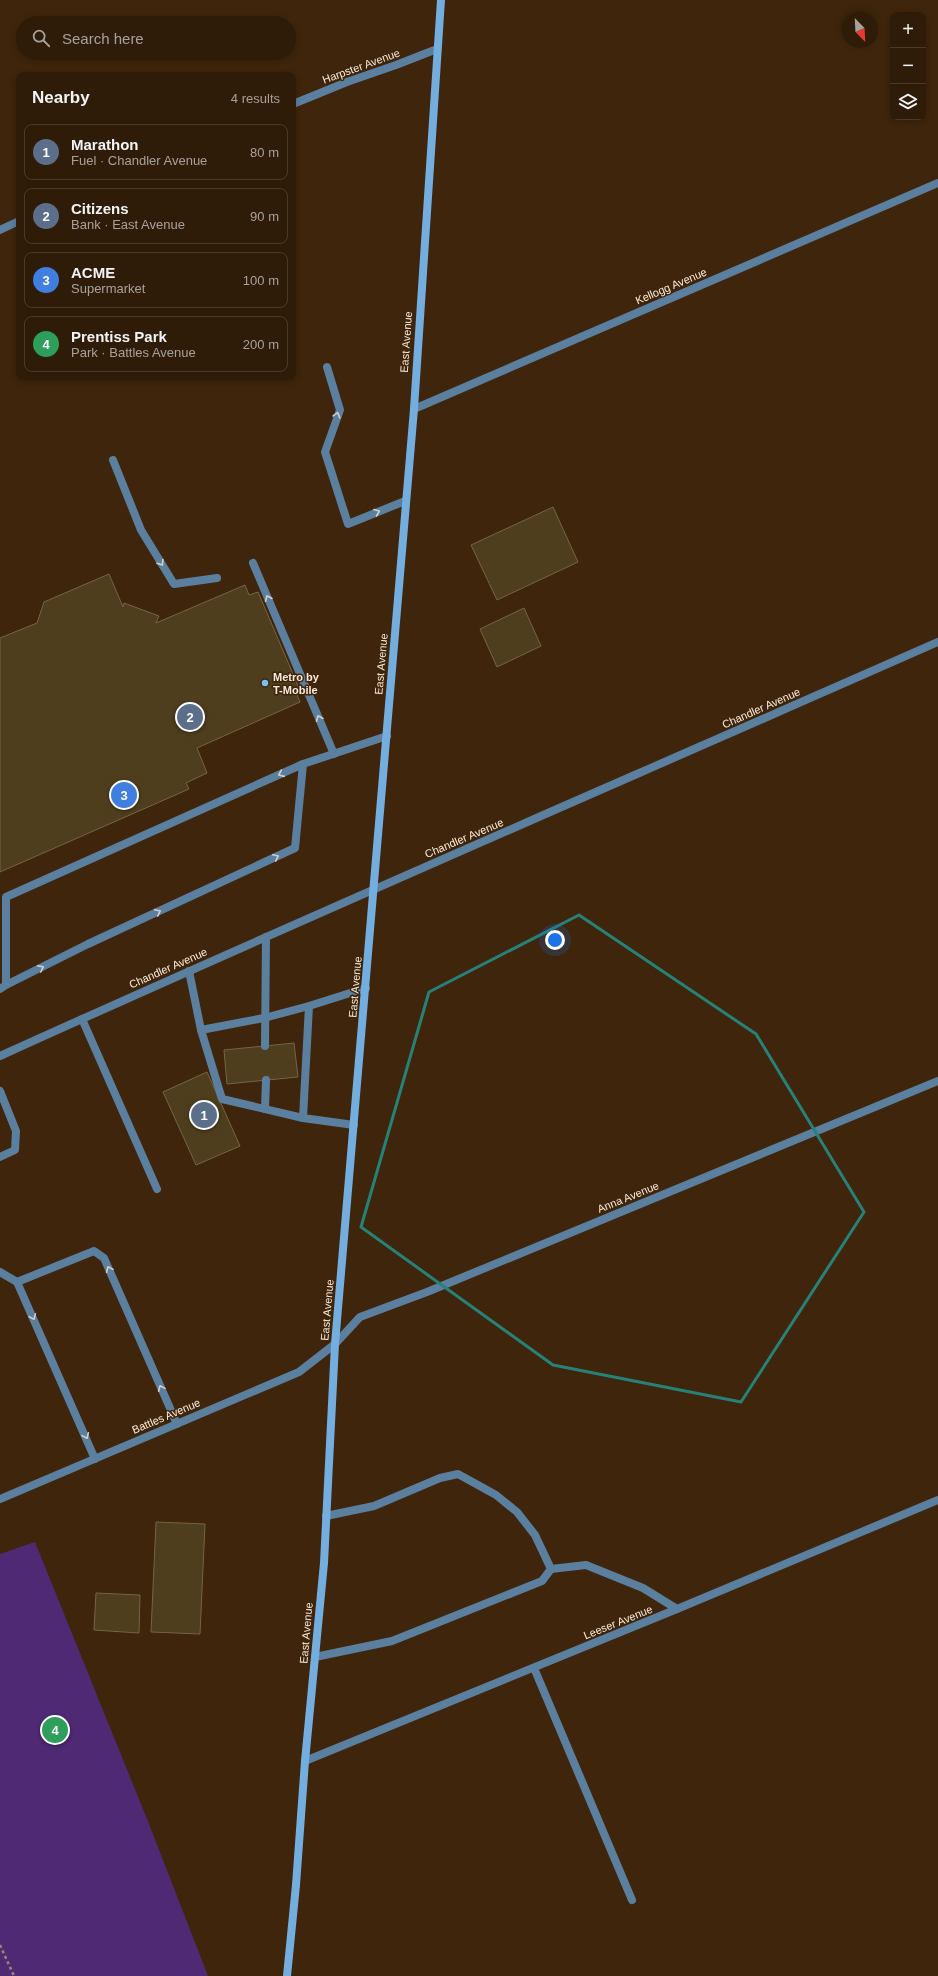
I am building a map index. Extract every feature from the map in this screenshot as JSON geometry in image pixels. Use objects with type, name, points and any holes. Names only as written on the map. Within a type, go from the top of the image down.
[{"type":"main road","name":"East Avenue","points":[[287,1976],[296,1885],[326,1516],[335,1344],[387,736],[405,501],[414,409],[441,0]]},
{"type":"street","name":"Harpster Avenue","points":[[296,103],[347,82],[437,49]]},
{"type":"street","name":"Kellogg Avenue","points":[[414,409],[938,183]]},
{"type":"street","points":[[0,230],[16,223]]},
{"type":"street","points":[[328,367],[340,410],[325,452],[348,524],[405,501]]},
{"type":"street","points":[[113,460],[141,530],[174,584],[217,578]]},
{"type":"street","points":[[253,563],[334,754]]},
{"type":"street","name":"Chandler Avenue","points":[[0,1056],[374,888],[538,818],[938,642]]},
{"type":"street","points":[[303,764],[295,848],[88,944],[3,987],[6,897],[303,764],[387,736]]},
{"type":"street","points":[[265,1046],[264,1018],[266,937]]},
{"type":"street","points":[[189,971],[201,1030],[222,1099],[302,1118],[354,1125]]},
{"type":"street","points":[[201,1030],[264,1018],[366,988]]},
{"type":"street","points":[[302,1118],[309,1006]]},
{"type":"street","points":[[82,1018],[157,1189]]},
{"type":"street","points":[[265,1109],[266,1080]]},
{"type":"street","name":"Anna Avenue","points":[[335,1344],[360,1317],[427,1292],[938,1081]]},
{"type":"street","points":[[0,1091],[16,1131],[15,1150],[0,1157]]},
{"type":"street","points":[[18,1282],[94,1251],[104,1258],[177,1424]]},
{"type":"street","points":[[0,1272],[18,1282],[95,1459]]},
{"type":"street","name":"Battles Avenue","points":[[0,1499],[299,1372],[335,1344]]},
{"type":"street","points":[[326,1516],[374,1506],[440,1478],[458,1474],[496,1495],[517,1512],[535,1535],[551,1569]]},
{"type":"street","name":"Leeser Avenue","points":[[305,1761],[677,1610],[938,1500]]},
{"type":"street","points":[[315,1657],[392,1641],[542,1581],[551,1569],[586,1565],[643,1588],[677,1610]]},
{"type":"street","points":[[534,1668],[632,1900]]},
{"type":"path","points":[[0,1945],[14,1976]]},
{"type":"highlighted area","points":[[579,915],[756,1034],[864,1212],[741,1402],[553,1365],[361,1227],[429,992]]},
{"type":"shaded area","points":[[35,1542],[149,1824],[208,1976],[0,1976],[0,1554]]},
{"type":"building","points":[[553,507],[578,562],[497,600],[471,545]]},
{"type":"building","points":[[109,574],[123,607],[124,603],[159,616],[156,623],[245,585],[249,595],[258,592],[299,688],[295,690],[300,702],[197,748],[207,773],[186,783],[189,789],[0,872],[0,638],[37,623],[44,602]]},
{"type":"building","points":[[524,608],[541,646],[497,667],[480,629]]},
{"type":"building","points":[[294,1043],[298,1077],[227,1084],[224,1050]]},
{"type":"building","points":[[207,1072],[240,1146],[196,1165],[163,1092]]},
{"type":"building","points":[[156,1522],[205,1524],[200,1634],[151,1632]]},
{"type":"building","points":[[96,1593],[140,1595],[139,1633],[94,1630]]},
{"type":"place","name":"Metro by T-Mobile","points":[[265,683]]},
{"type":"place","name":"Citizens","points":[[190,717]]},
{"type":"place","name":"ACME","points":[[124,795]]},
{"type":"place","name":"Marathon","points":[[204,1115]]},
{"type":"place","name":"Prentiss Park","points":[[55,1730]]}]
